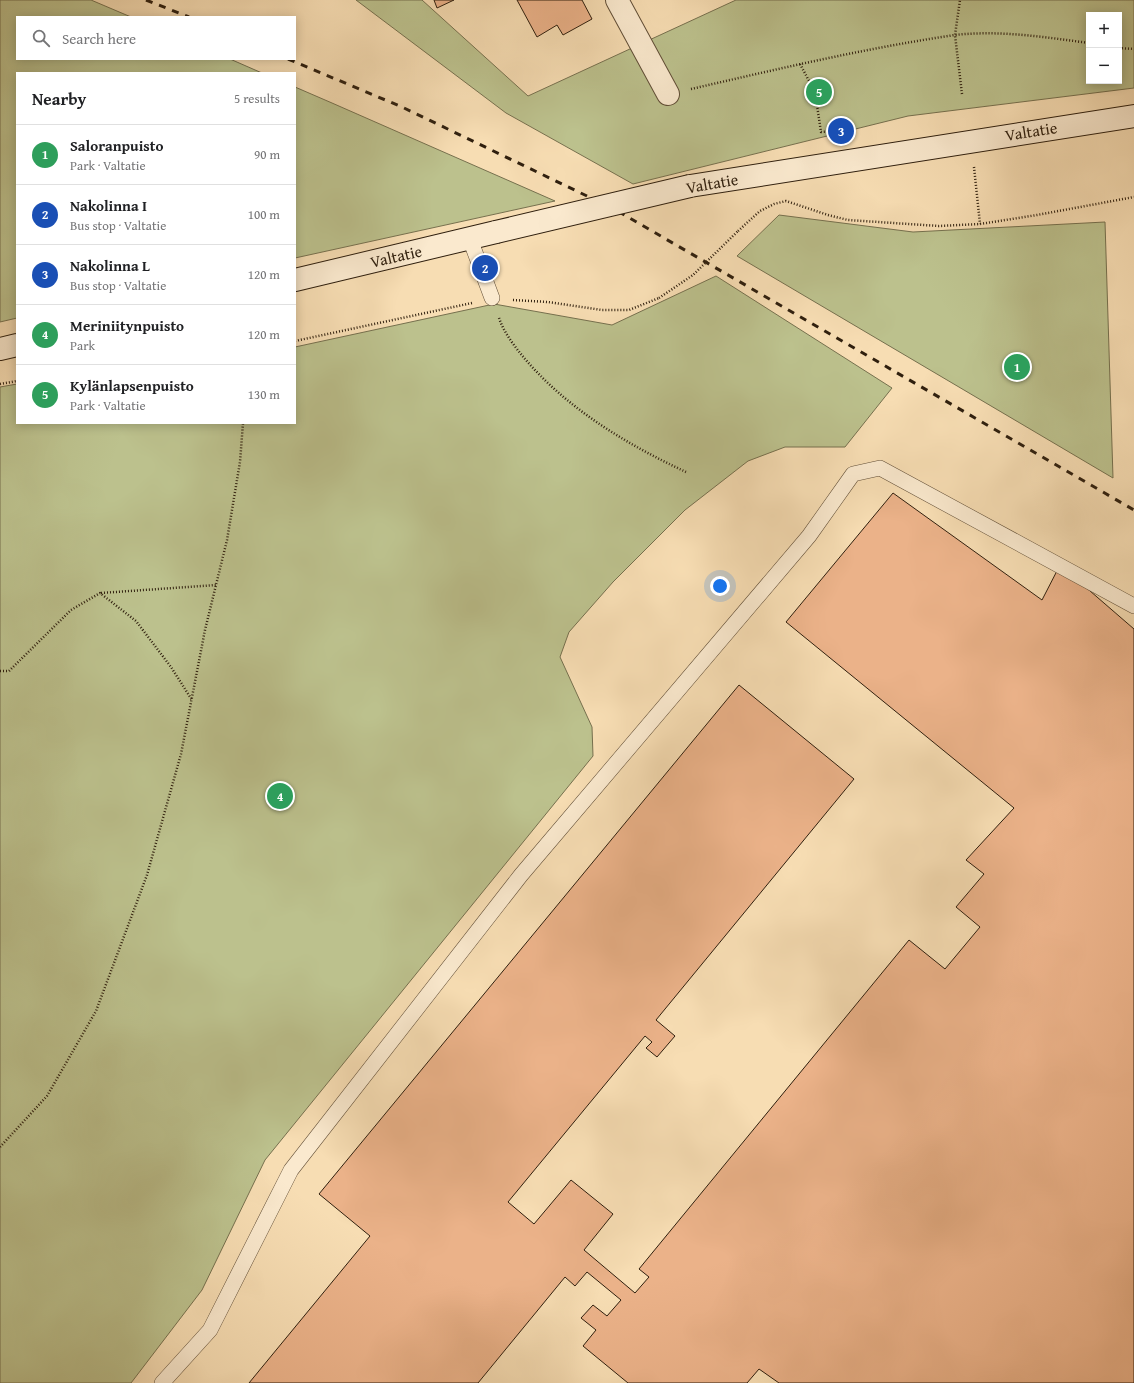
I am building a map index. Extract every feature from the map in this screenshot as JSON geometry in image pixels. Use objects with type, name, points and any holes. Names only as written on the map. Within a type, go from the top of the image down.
[{"type":"main road","points":[[617,0],[668,94]]},
{"type":"main road","name":"Valtatie","points":[[296,280],[690,186],[1049,128],[1134,116]]},
{"type":"main road","points":[[1049,128],[1134,130]]},
{"type":"main road","points":[[0,349],[16,345]]},
{"type":"lane","points":[[470,239],[492,298]]},
{"type":"lane","points":[[162,1383],[210,1330],[291,1170],[521,875],[809,536],[853,474],[880,468],[1134,606]]},
{"type":"path","points":[[960,0],[955,35],[962,94]]},
{"type":"path","points":[[668,94],[906,42],[978,32],[1015,34],[1086,43]]},
{"type":"path","points":[[1122,48],[1134,49]]},
{"type":"path","points":[[800,64],[815,92],[821,132],[841,131]]},
{"type":"path","points":[[974,164],[980,224]]},
{"type":"path","points":[[659,298],[693,275],[760,211],[774,204],[786,201],[848,220],[939,226],[980,224],[1134,198]]},
{"type":"path","points":[[492,298],[501,323],[516,348],[536,371],[566,399],[600,424],[632,444],[686,472]]},
{"type":"path","points":[[0,384],[16,381]]},
{"type":"path","points":[[0,1147],[46,1096],[96,1011],[147,875],[181,754],[205,630],[227,540],[240,462],[243,424]]},
{"type":"path","points":[[0,671],[9,671],[71,610],[100,593],[216,585]]},
{"type":"path","points":[[100,593],[136,621],[171,667],[192,700]]},
{"type":"green space","points":[[0,0],[91,0],[129,16],[16,16],[16,60],[232,60],[260,72],[16,72],[16,318],[0,322]]},
{"type":"green space","points":[[356,0],[422,0],[528,96],[736,0],[1134,0],[1134,88],[908,116],[633,184],[506,113]]},
{"type":"green space","points":[[296,87],[332,103],[555,201],[296,258]]},
{"type":"green space","points":[[779,215],[913,232],[1105,222],[1113,478],[737,256]]},
{"type":"green space","points":[[716,276],[892,388],[845,447],[785,447],[748,461],[685,510],[613,582],[569,632],[560,657],[592,727],[593,756],[265,1160],[202,1290],[131,1383],[0,1383],[0,387],[16,384],[16,424],[296,424],[296,347],[494,304],[612,325]]},
{"type":"building","points":[[434,0],[454,0],[437,8]]},
{"type":"building","points":[[517,0],[582,0],[592,19],[563,35],[557,25],[537,37]]},
{"type":"building","points":[[893,493],[1042,600],[1060,565],[1134,629],[1134,1383],[779,1383],[759,1369],[747,1383],[628,1383],[583,1346],[596,1330],[581,1318],[593,1305],[607,1316],[621,1300],[587,1272],[575,1286],[565,1277],[478,1383],[249,1383],[370,1236],[319,1194],[739,685],[854,779],[656,1020],[675,1036],[657,1057],[646,1048],[652,1042],[645,1036],[508,1202],[534,1224],[571,1180],[613,1214],[584,1250],[635,1293],[649,1277],[639,1269],[909,940],[945,969],[980,927],[956,907],[984,874],[966,860],[1014,808],[786,622]]},
{"type":"railway","points":[[146,0],[186,16]]},
{"type":"railway","points":[[290,60],[402,107],[614,209],[1134,510]]},
{"type":"place","name":"Kylänlapsenpuisto","points":[[819,92]]},
{"type":"place","name":"Nakolinna L","points":[[841,131]]},
{"type":"place","name":"Nakolinna I","points":[[485,268]]},
{"type":"place","name":"Saloranpuisto","points":[[1017,367]]},
{"type":"place","name":"Meriniitynpuisto","points":[[280,796]]}]
